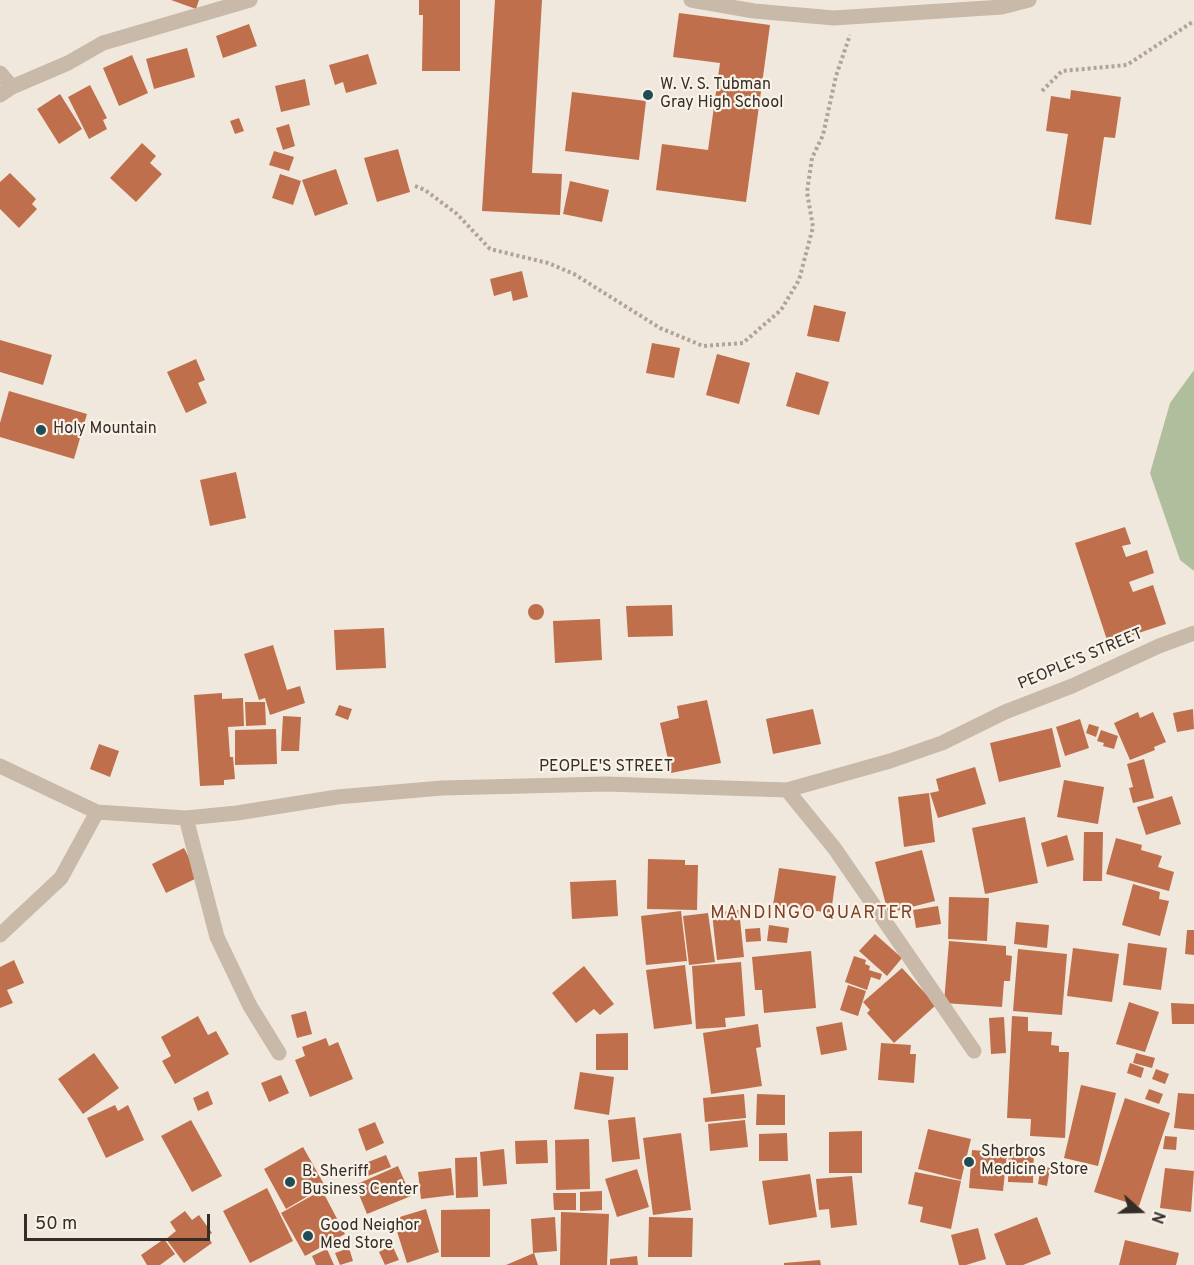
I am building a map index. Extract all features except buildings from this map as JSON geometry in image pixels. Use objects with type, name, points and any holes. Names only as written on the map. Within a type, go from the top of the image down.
[{"type":"street","points":[[0,73],[6,91],[68,63],[103,43],[250,0]]},
{"type":"street","points":[[691,0],[765,12],[834,18],[1002,7],[1029,0]]},
{"type":"street","name":"PEOPLE'S STREET","points":[[0,766],[97,812],[186,818],[237,813],[338,797],[442,788],[606,784],[787,790],[890,761],[942,743],[1005,712],[1072,686],[1159,646],[1194,633]]},
{"type":"street","points":[[787,790],[835,849],[974,1051]]},
{"type":"street","points":[[0,935],[61,878],[97,812]]},
{"type":"street","points":[[186,818],[217,937],[250,1006],[279,1053]]},
{"type":"path","points":[[416,186],[457,214],[490,249],[515,257],[548,263],[574,274],[660,328],[703,346],[743,343],[781,310],[799,280],[813,227],[807,192],[812,158],[822,135],[836,76],[856,17]]},
{"type":"path","points":[[1042,91],[1062,71],[1127,64],[1194,21]]},
{"type":"green space","points":[[1194,370],[1194,571],[1180,560],[1150,473],[1170,403]]},
{"type":"place","name":"W. V. S. Tubman Gray High School","points":[[648,95]]},
{"type":"place","name":"Holy Mountain","points":[[41,430]]},
{"type":"place","name":"Sherbros Medicine Store","points":[[969,1162]]},
{"type":"place","name":"B. Sheriff Business Center","points":[[290,1182]]},
{"type":"place","name":"Good Neighor Med Store","points":[[308,1236]]},
{"type":"district","name":"MANDINGO QUARTER","points":[[812,914]]}]
